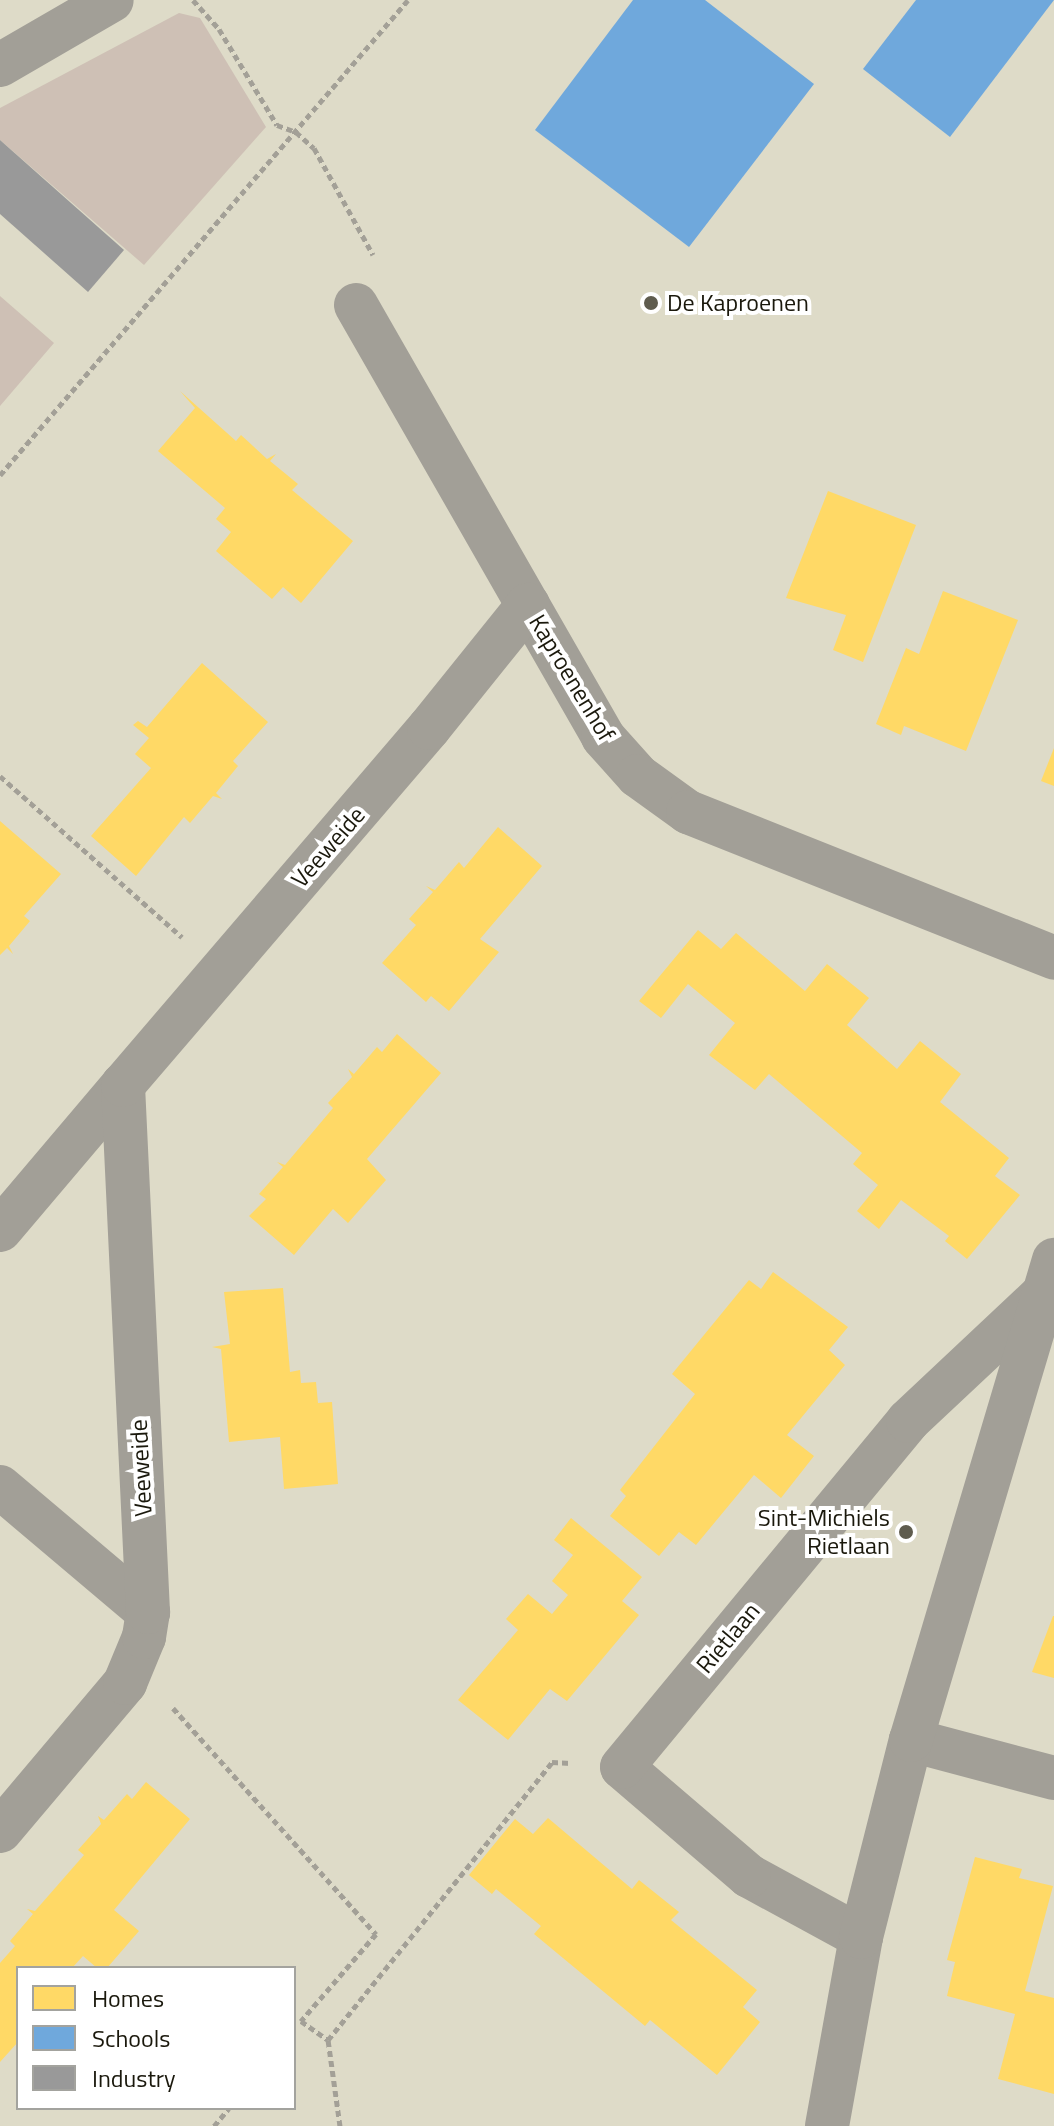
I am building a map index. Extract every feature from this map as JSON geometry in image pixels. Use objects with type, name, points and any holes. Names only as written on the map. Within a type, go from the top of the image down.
[{"type":"street","points":[[0,65],[112,0]]},
{"type":"street","name":"Kaproenenhof","points":[[356,305],[603,737],[666,798],[688,812],[1054,958]]},
{"type":"street","name":"Veeweide","points":[[0,1230],[528,605]]},
{"type":"street","name":"Veeweide","points":[[0,1831],[106,1708],[134,1666],[148,1612],[123,1085]]},
{"type":"street","name":"Rietlaan","points":[[827,2126],[861,1937],[911,1740],[1047,1278]]},
{"type":"street","name":"Rietlaan","points":[[622,1767],[908,1421],[1047,1278]]},
{"type":"street","points":[[0,1487],[148,1612]]},
{"type":"street","points":[[911,1740],[1054,1778]]},
{"type":"street","points":[[622,1767],[749,1876],[861,1937]]},
{"type":"path","points":[[193,0],[219,29],[277,125],[296,132],[314,148],[374,257],[356,305]]},
{"type":"path","points":[[0,475],[408,0]]},
{"type":"path","points":[[0,776],[221,971]]},
{"type":"path","points":[[134,1666],[376,1934],[296,2027]]},
{"type":"path","points":[[340,2126],[328,2040],[552,1762],[622,1767]]},
{"type":"path","points":[[301,2021],[328,2040]]},
{"type":"path","points":[[214,2126],[227,2110]]},
{"type":"shaded area","points":[[179,13],[200,18],[266,127],[144,265],[0,140],[0,108]]},
{"type":"shaded area","points":[[0,296],[54,343],[0,406]]},
{"type":"building: Homes","points":[[180,391],[236,441],[241,435],[267,459],[276,454],[270,461],[298,484],[292,490],[353,541],[301,603],[283,587],[272,599],[216,551],[231,532],[216,519],[225,508],[158,451],[195,408]]},
{"type":"building: Homes","points":[[828,491],[916,525],[863,662],[833,650],[846,615],[786,598]]},
{"type":"building: Homes","points":[[943,591],[1018,620],[966,751],[904,726],[901,735],[876,724],[906,648],[919,654]]},
{"type":"building: Homes","points":[[202,663],[268,722],[233,761],[238,766],[216,793],[222,799],[213,796],[190,823],[184,817],[136,876],[91,836],[151,768],[135,754],[149,738],[133,725],[138,721],[147,727]]},
{"type":"building: Homes","points":[[1054,748],[1054,786],[1041,781]]},
{"type":"building: Homes","points":[[0,821],[61,874],[24,916],[30,921],[9,946],[13,954],[7,948],[0,955]]},
{"type":"building: Homes","points":[[498,827],[542,866],[480,939],[499,952],[449,1011],[431,996],[426,1002],[382,963],[416,925],[409,919],[433,892],[426,886],[435,890],[459,862],[464,868]]},
{"type":"building: Homes","points":[[698,930],[721,949],[736,933],[805,991],[827,964],[869,998],[847,1025],[897,1069],[920,1041],[961,1074],[940,1102],[1009,1158],[995,1176],[1020,1195],[967,1259],[945,1241],[949,1236],[901,1200],[879,1229],[857,1211],[878,1185],[853,1164],[862,1153],[769,1074],[755,1090],[709,1055],[735,1023],[688,984],[661,1018],[639,1001]]},
{"type":"building: Homes","points":[[397,1034],[441,1073],[367,1159],[386,1180],[348,1223],[333,1209],[294,1255],[249,1216],[266,1199],[259,1194],[283,1167],[277,1162],[285,1165],[333,1108],[328,1103],[352,1077],[348,1069],[354,1074],[377,1047],[382,1052]]},
{"type":"building: Homes","points":[[773,1272],[848,1327],[829,1350],[845,1365],[787,1435],[814,1456],[781,1498],[754,1475],[696,1545],[679,1532],[659,1556],[610,1516],[626,1496],[620,1490],[695,1394],[672,1374],[749,1280],[761,1289]]},
{"type":"building: Homes","points":[[283,1288],[290,1372],[300,1370],[301,1383],[316,1382],[318,1403],[332,1402],[338,1484],[284,1489],[280,1437],[229,1442],[221,1349],[212,1347],[230,1344],[224,1292]]},
{"type":"building: Homes","points":[[571,1518],[642,1577],[622,1601],[639,1615],[567,1701],[550,1689],[508,1740],[458,1700],[518,1630],[506,1619],[528,1594],[552,1614],[568,1595],[552,1581],[573,1555],[554,1540]]},
{"type":"building: Homes","points":[[1054,1616],[1054,1678],[1032,1672]]},
{"type":"building: Homes","points":[[146,1782],[190,1819],[114,1910],[139,1931],[109,1966],[95,1966],[83,1956],[74,1966],[16,1966],[16,2044],[0,2062],[0,1963],[15,1946],[10,1941],[33,1914],[27,1909],[35,1911],[84,1855],[78,1850],[101,1824],[98,1816],[104,1820],[127,1794],[132,1799]]},
{"type":"building: Homes","points":[[548,1818],[632,1889],[639,1880],[679,1912],[671,1920],[757,1990],[743,2007],[760,2022],[717,2075],[650,2020],[645,2026],[534,1934],[541,1926],[496,1889],[492,1894],[469,1875],[515,1819],[533,1834]]},
{"type":"building: Homes","points":[[975,1857],[1022,1869],[1019,1878],[1053,1886],[1025,1991],[1054,1998],[1054,2094],[998,2079],[1015,2014],[947,1996],[955,1962],[947,1960]]},
{"type":"building: Schools","points":[[633,0],[705,0],[814,84],[689,247],[535,130]]},
{"type":"building: Schools","points":[[916,0],[1054,0],[950,137],[863,69]]},
{"type":"building: Industry","points":[[0,140],[124,250],[88,292],[0,214]]},
{"type":"place","name":"De Kaproenen","points":[[651,303]]},
{"type":"place","name":"Sint-Michiels Rietlaan","points":[[906,1532]]}]
